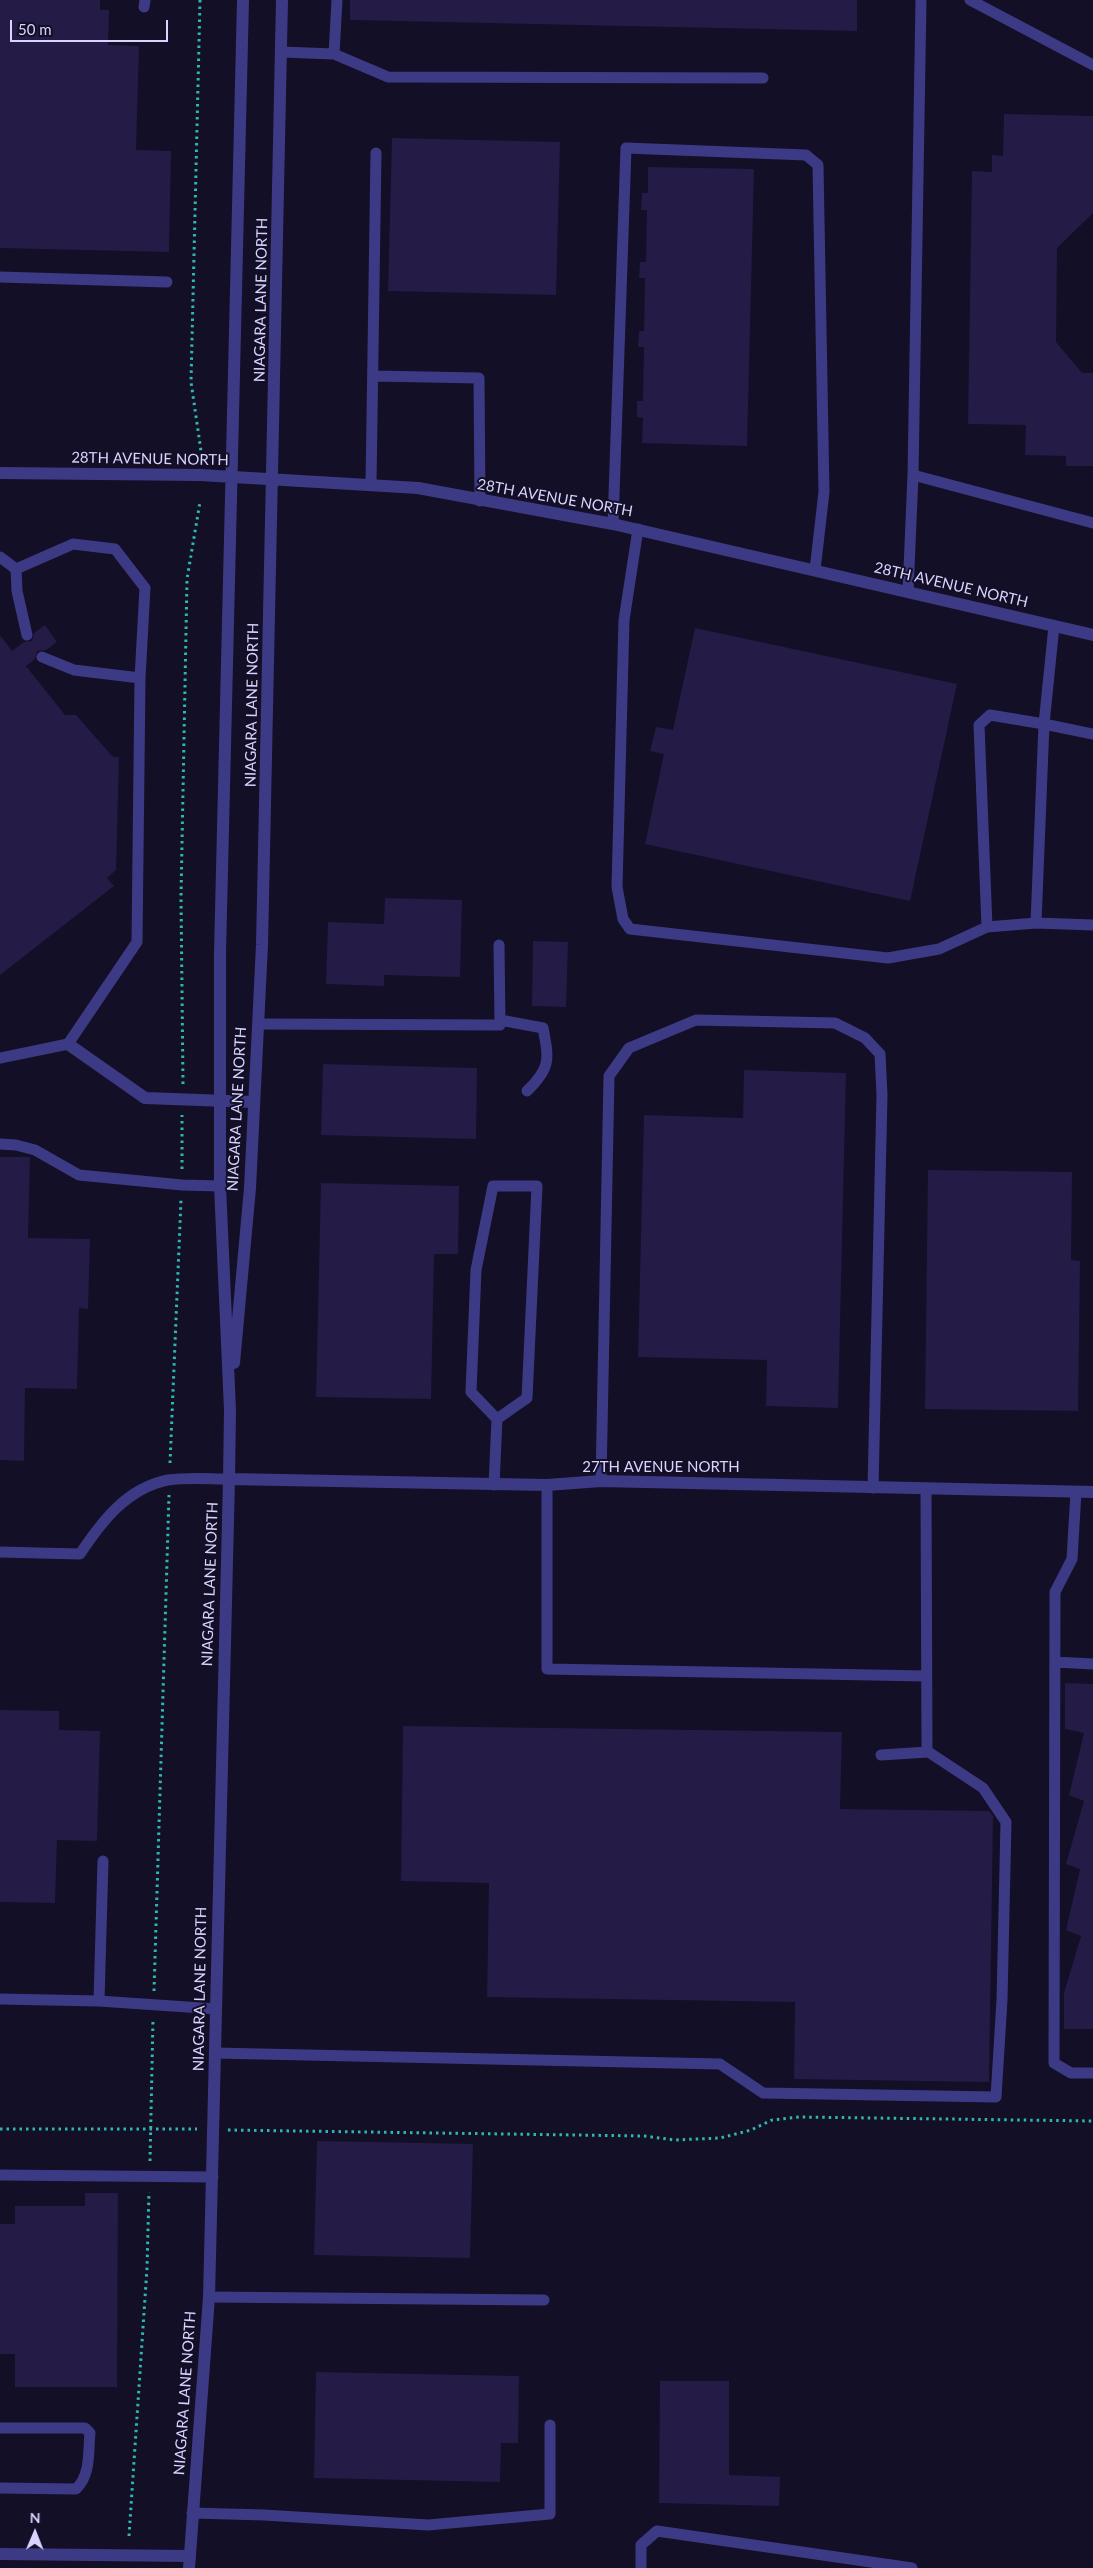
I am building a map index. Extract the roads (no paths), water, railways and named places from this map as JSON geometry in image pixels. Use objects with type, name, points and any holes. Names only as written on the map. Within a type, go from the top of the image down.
[{"type":"street","name":"NIAGARA LANE NORTH","points":[[190,2562],[192,2513],[209,2297],[230,1479],[230,1410],[220,1186],[220,953],[243,0]]},
{"type":"street","name":"NIAGARA LANE NORTH","points":[[230,1410],[250,1188],[262,944],[282,0]]},
{"type":"street","name":"28TH AVENUE NORTH","points":[[0,474],[232,476],[418,488],[638,529],[1093,634]]},
{"type":"street","points":[[68,1044],[145,1098],[183,1101],[254,1102]]},
{"type":"street","name":"27TH AVENUE NORTH","points":[[230,1479],[548,1486],[601,1480],[1093,1492]]},
{"type":"street","points":[[0,2554],[190,2562]]},
{"type":"lane","points":[[334,54],[336,0]]},
{"type":"lane","points":[[908,592],[913,475],[920,0]]},
{"type":"lane","points":[[970,0],[1093,64]]},
{"type":"lane","points":[[282,52],[334,54],[388,77],[763,78]]},
{"type":"lane","points":[[613,524],[626,148],[806,154],[818,165],[824,492],[815,570]]},
{"type":"lane","points":[[371,484],[376,153]]},
{"type":"lane","points":[[0,277],[168,282]]},
{"type":"lane","points":[[374,376],[479,378],[480,501]]},
{"type":"lane","points":[[913,475],[1093,522]]},
{"type":"lane","points":[[638,529],[624,620],[617,887],[623,919],[630,929],[888,958],[939,949],[988,928],[1036,924],[1093,925]]},
{"type":"lane","points":[[0,1058],[68,1044],[137,942],[140,678],[145,588],[114,549],[73,544],[16,569]]},
{"type":"lane","points":[[0,557],[16,569]]},
{"type":"lane","points":[[16,569],[17,591],[27,635]]},
{"type":"lane","points":[[1036,924],[1044,724],[1054,626]]},
{"type":"lane","points":[[42,657],[74,670],[140,678]]},
{"type":"lane","points":[[988,928],[979,725],[990,715],[1093,734]]},
{"type":"lane","points":[[258,1024],[500,1025],[500,945]]},
{"type":"lane","points":[[500,1020],[543,1028],[548,1054],[542,1076],[527,1091]]},
{"type":"lane","points":[[601,1480],[609,1076],[629,1048],[696,1020],[835,1022],[865,1038],[880,1054],[882,1105],[874,1488]]},
{"type":"lane","points":[[0,1144],[16,1145],[35,1150],[79,1175],[182,1185],[220,1186]]},
{"type":"lane","points":[[494,1485],[497,1419],[471,1392],[476,1270],[493,1186],[537,1186],[527,1398],[497,1419]]},
{"type":"lane","points":[[0,1552],[80,1554],[120,1502],[152,1484],[170,1480],[230,1479]]},
{"type":"lane","points":[[548,1486],[547,1669],[926,1676]]},
{"type":"lane","points":[[926,1489],[928,1752]]},
{"type":"lane","points":[[1076,1492],[1072,1559],[1055,1592],[1054,2063],[1071,2072],[1093,2073]]},
{"type":"lane","points":[[1055,1662],[1093,1664]]},
{"type":"lane","points":[[215,2053],[720,2064],[763,2093],[996,2097],[1002,2000],[1006,1822],[983,1788],[928,1752],[881,1755]]},
{"type":"lane","points":[[99,2002],[103,1861]]},
{"type":"lane","points":[[0,1999],[99,2002],[216,2009]]},
{"type":"lane","points":[[0,2175],[213,2176]]},
{"type":"lane","points":[[209,2297],[544,2300]]},
{"type":"lane","points":[[192,2513],[264,2514],[428,2525],[550,2514],[550,2425]]},
{"type":"lane","points":[[0,2428],[85,2428],[90,2433],[87,2471],[83,2482],[76,2489],[0,2488]]},
{"type":"lane","points":[[641,2568],[641,2544],[657,2531],[912,2568]]}]
